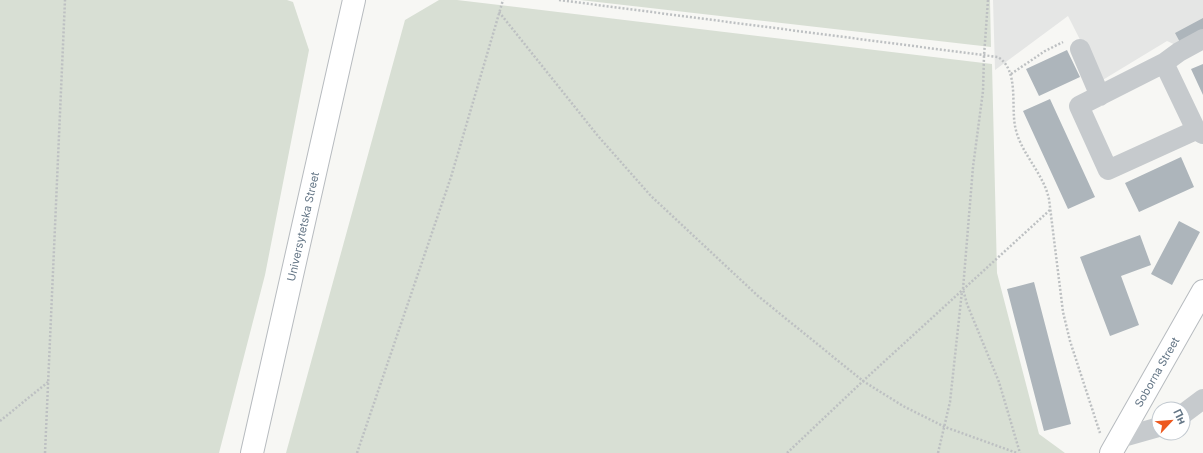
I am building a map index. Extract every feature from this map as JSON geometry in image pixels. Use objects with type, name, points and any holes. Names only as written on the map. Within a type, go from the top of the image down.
[{"type":"main road","name":"Universytetska Street","points":[[252,453],[354,0]]},
{"type":"main road","name":"Soborna Street","points":[[1110,442],[1203,291]]},
{"type":"street","points":[[1164,63],[1200,132],[1108,170],[1079,106],[1164,63],[1179,52],[1203,39]]},
{"type":"street","points":[[1080,49],[1100,96]]},
{"type":"street","points":[[1191,408],[1203,400]]},
{"type":"street","points":[[1110,442],[1151,429]]},
{"type":"path","points":[[45,453],[65,0]]},
{"type":"path","points":[[357,453],[451,177],[503,0]]},
{"type":"path","points":[[559,0],[998,57],[1005,61],[1011,74],[1017,132],[1024,148],[1044,181],[1051,209],[1063,312],[1070,341],[1110,442]]},
{"type":"path","points":[[938,453],[945,427],[963,289],[974,167],[983,91],[988,0]]},
{"type":"path","points":[[499,12],[598,136],[651,196],[758,296],[863,381],[903,406],[945,427],[1017,453]]},
{"type":"path","points":[[1011,74],[1056,44],[1068,42],[1080,49]]},
{"type":"path","points":[[787,453],[863,381],[1051,209]]},
{"type":"path","points":[[963,289],[967,304],[999,382],[1020,453]]},
{"type":"path","points":[[0,421],[48,382]]},
{"type":"shaded area","points":[[0,0],[287,0],[293,2],[309,50],[265,275],[219,453],[0,453]]},
{"type":"shaded area","points":[[439,0],[457,0],[992,64],[997,273],[1039,434],[1065,453],[286,453],[405,20]]},
{"type":"shaded area","points":[[580,0],[990,0],[991,47]]},
{"type":"shaded area","points":[[993,0],[1203,0],[1203,32],[1178,46],[1167,41],[1101,81],[1068,16],[995,70]]},
{"type":"building","points":[[1203,18],[1203,34],[1182,46],[1175,33]]},
{"type":"building","points":[[1067,50],[1080,77],[1039,96],[1026,69]]},
{"type":"building","points":[[1203,64],[1203,95],[1191,69]]},
{"type":"building","points":[[1050,99],[1095,197],[1068,209],[1023,111]]},
{"type":"building","points":[[1181,157],[1194,187],[1139,212],[1125,183]]},
{"type":"building","points":[[1179,221],[1200,232],[1172,285],[1151,274]]},
{"type":"building","points":[[1140,235],[1151,265],[1121,276],[1139,325],[1110,336],[1080,257]]},
{"type":"building","points":[[1034,282],[1071,424],[1044,431],[1007,289]]}]
